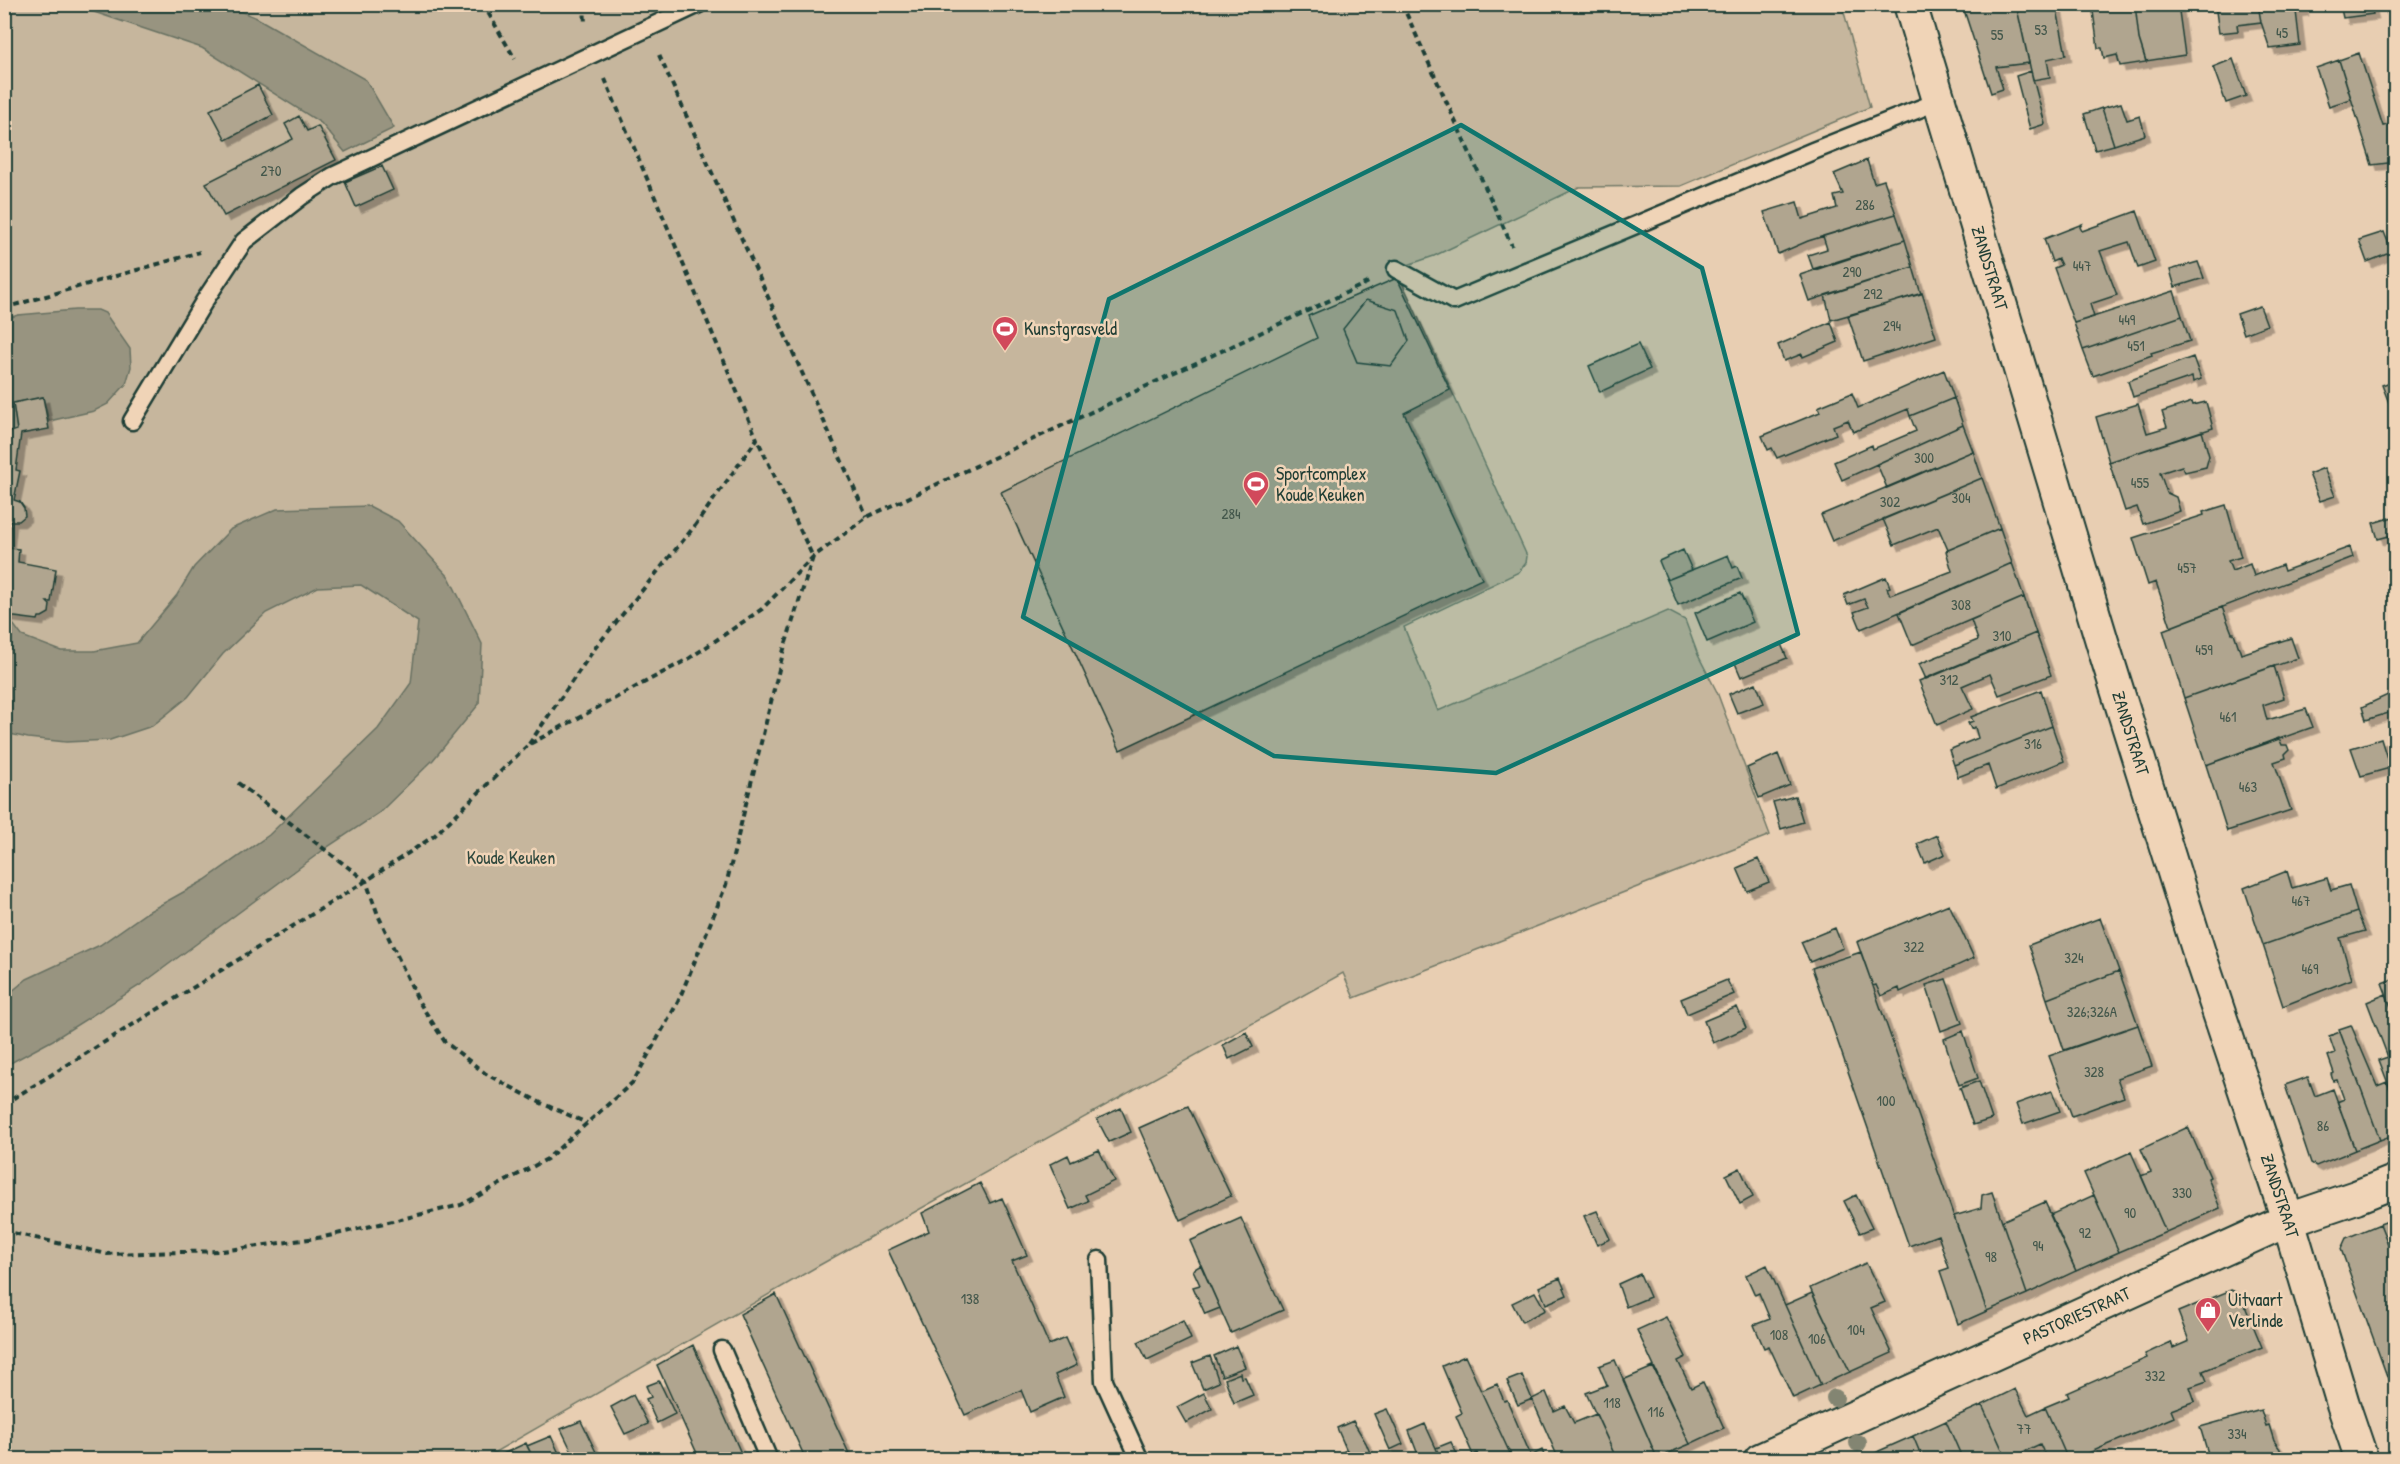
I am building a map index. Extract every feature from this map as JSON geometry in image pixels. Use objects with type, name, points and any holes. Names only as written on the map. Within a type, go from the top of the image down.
[{"type":"street","name":"ZANDSTRAAT","points":[[1910,4],[2124,715],[2201,959],[2288,1220],[2362,1460]]},
{"type":"street","name":"PASTORIESTRAAT","points":[[1760,1460],[2288,1220],[2396,1181]]},
{"type":"lane","points":[[132,421],[205,300],[244,241],[302,196],[333,176],[594,53],[648,30],[699,4]]},
{"type":"lane","points":[[1396,269],[1454,301],[1938,100]]},
{"type":"lane","points":[[1099,1260],[1104,1381],[1140,1460]]},
{"type":"lane","points":[[722,1350],[769,1460]]},
{"type":"path","points":[[483,4],[530,83]]},
{"type":"path","points":[[1402,4],[1524,271]]},
{"type":"path","points":[[648,30],[867,517]]},
{"type":"path","points":[[4,1231],[107,1254],[222,1251],[324,1236],[461,1205],[547,1159],[633,1082],[678,1002],[726,885],[784,649],[813,557],[757,439],[594,53]]},
{"type":"path","points":[[4,308],[244,241]]},
{"type":"path","points":[[528,745],[690,658],[762,609],[813,557],[867,517],[1396,269]]},
{"type":"path","points":[[4,1104],[366,881],[434,836],[528,745],[595,648],[694,527],[757,439]]},
{"type":"path","points":[[238,783],[366,881],[378,915],[419,1002],[445,1042],[486,1074],[587,1123]]},
{"type":"highlighted area","points":[[1461,125],[1702,268],[1798,634],[1496,773],[1274,756],[1023,617],[1109,299]]},
{"type":"green space","name":"Koude Keuken","points":[[5,5],[1842,5],[1870,107],[1681,186],[1579,187],[1434,256],[1396,269],[1527,556],[1526,563],[1519,572],[1404,627],[1438,711],[1668,611],[1685,620],[1698,655],[1717,692],[1770,835],[1354,998],[1343,973],[818,1266],[483,1459],[5,1460]]},
{"type":"shaded area","points":[[73,5],[225,5],[257,18],[366,80],[394,128],[345,152],[321,123],[202,48]]},
{"type":"shaded area","points":[[98,310],[105,313],[130,349],[131,367],[126,384],[108,404],[94,411],[49,421],[43,397],[13,403],[17,430],[5,434],[5,319],[18,315]]},
{"type":"shaded area","points":[[369,506],[398,521],[449,577],[482,644],[479,704],[433,760],[379,813],[326,848],[142,984],[53,1040],[5,1066],[5,997],[27,979],[100,945],[146,913],[205,880],[269,835],[378,729],[411,683],[418,622],[361,585],[318,587],[266,613],[223,654],[188,697],[152,726],[110,740],[66,742],[5,733],[5,605],[8,605],[7,616],[22,636],[61,651],[94,651],[137,643],[177,595],[194,567],[231,529],[277,509]]},
{"type":"building","points":[[1977,4],[2016,4],[2029,63],[1996,67],[2003,89],[1991,93],[1963,7]]},
{"type":"building","points":[[2016,4],[2056,4],[2066,55],[2047,59],[2050,77],[2033,80]]},
{"type":"building","points":[[2092,4],[2135,4],[2139,39],[2146,62],[2120,66],[2117,55],[2104,58],[2102,48],[2098,48]]},
{"type":"building","points":[[2135,4],[2178,4],[2185,55],[2146,61],[2139,39]]},
{"type":"building","points":[[2215,4],[2258,4],[2261,22],[2237,25],[2238,31],[2219,33]]},
{"type":"building","points":[[2258,4],[2302,4],[2303,10],[2296,11],[2300,45],[2270,49]]},
{"type":"building","points":[[2340,4],[2371,4],[2373,14],[2343,18]]},
{"type":"building","points":[[2384,4],[2396,4],[2396,35],[2394,35]]},
{"type":"building","points":[[2359,53],[2383,126],[2396,123],[2396,162],[2372,165],[2339,60]]},
{"type":"building","points":[[2233,59],[2246,96],[2226,103],[2213,67]]},
{"type":"building","points":[[2339,60],[2351,99],[2329,106],[2316,68]]},
{"type":"building","points":[[2031,71],[2045,124],[2030,129],[2016,76]]},
{"type":"building","points":[[258,85],[273,115],[226,140],[210,110]]},
{"type":"building","points":[[2121,103],[2127,120],[2140,116],[2145,135],[2114,145],[2102,108]]},
{"type":"building","points":[[2102,108],[2114,145],[2095,150],[2084,114]]},
{"type":"building","points":[[299,116],[307,131],[318,126],[336,160],[224,216],[206,183],[293,139],[285,124]]},
{"type":"building","points":[[1867,160],[1874,183],[1884,180],[1896,214],[1808,241],[1778,254],[1764,212],[1797,202],[1802,219],[1837,208],[1834,196],[1843,194],[1834,174]]},
{"type":"building","points":[[382,166],[393,190],[356,207],[345,182]]},
{"type":"building","points":[[2137,211],[2155,262],[2138,268],[2129,242],[2100,251],[2117,295],[2090,304],[2094,317],[2074,323],[2054,268],[2061,265],[2058,259],[2052,262],[2044,239],[2082,224],[2080,227],[2082,231]]},
{"type":"building","points":[[1896,214],[1905,240],[1813,269],[1808,255],[1827,249],[1823,236]]},
{"type":"building","points":[[2384,232],[2392,252],[2367,262],[2359,240]]},
{"type":"building","points":[[1905,240],[1913,267],[1809,301],[1800,275]]},
{"type":"building","points":[[2198,262],[2204,278],[2175,287],[2170,270]]},
{"type":"building","points":[[1913,267],[1921,294],[1831,320],[1825,295]]},
{"type":"building","points":[[1397,278],[1450,390],[1404,413],[1482,579],[1120,750],[1001,492],[1317,338],[1308,316]]},
{"type":"building","points":[[2174,291],[2182,316],[2083,350],[2074,323]]},
{"type":"building","points":[[1922,293],[1936,337],[1863,361],[1848,316]]},
{"type":"building","points":[[1366,300],[1398,310],[1409,341],[1391,366],[1357,362],[1343,329]]},
{"type":"building","points":[[2260,306],[2267,325],[2244,334],[2237,314]]},
{"type":"building","points":[[2182,316],[2190,341],[2151,353],[2152,355],[2093,376],[2083,350]]},
{"type":"building","points":[[1831,322],[1838,342],[1803,357],[1802,354],[1784,361],[1778,345]]},
{"type":"building","points":[[1638,344],[1650,369],[1600,392],[1589,366]]},
{"type":"building","points":[[2193,357],[2201,379],[2193,382],[2192,377],[2133,397],[2128,381]]},
{"type":"building","points":[[1944,370],[1954,398],[1910,416],[1908,409],[1853,432],[1848,420],[1833,426],[1836,434],[1777,458],[1772,448],[1768,450],[1762,436],[1820,412],[1818,407],[1852,393],[1858,408]]},
{"type":"building","points":[[2396,380],[2396,421],[2382,385]]},
{"type":"building","points":[[43,397],[49,429],[21,434],[16,470],[20,471],[14,500],[20,502],[25,516],[19,521],[11,521],[8,548],[19,549],[18,562],[56,569],[51,602],[47,602],[50,605],[49,613],[39,617],[38,620],[7,616],[8,605],[4,605],[4,434],[17,430],[13,403]]},
{"type":"building","points":[[1954,398],[1963,425],[1842,480],[1834,462],[1872,445],[1873,449],[1916,431],[1910,416]]},
{"type":"building","points":[[2192,402],[2193,405],[2206,402],[2213,428],[2109,462],[2096,417],[2138,404],[2147,433],[2167,427],[2162,412]]},
{"type":"building","points":[[1963,425],[1973,451],[1887,488],[1877,464]]},
{"type":"building","points":[[2202,431],[2209,456],[2206,467],[2185,472],[2182,466],[2160,473],[2167,493],[2176,497],[2180,511],[2143,524],[2137,507],[2125,511],[2109,462]]},
{"type":"building","points":[[1973,451],[1982,478],[1832,541],[1821,515]]},
{"type":"building","points":[[2324,468],[2335,496],[2320,501],[2309,474]]},
{"type":"building","points":[[1982,478],[2000,528],[1948,550],[1938,527],[1894,545],[1883,519]]},
{"type":"building","points":[[2226,505],[2241,557],[2228,561],[2232,571],[2250,564],[2254,576],[2282,565],[2284,571],[2350,547],[2353,557],[2171,627],[2156,582],[2148,585],[2133,538],[2204,515],[2203,512]]},
{"type":"building","points":[[2396,516],[2396,534],[2378,539],[2373,523]]},
{"type":"building","points":[[2000,528],[2012,563],[1861,629],[1854,612],[1868,607],[1864,599],[1848,605],[1844,595],[1886,577],[1890,595],[1952,571],[1946,551]]},
{"type":"building","points":[[1683,550],[1692,570],[1667,580],[1659,561]]},
{"type":"building","points":[[1728,555],[1733,568],[1737,566],[1742,578],[1678,605],[1667,580]]},
{"type":"building","points":[[2012,563],[2024,597],[1912,645],[1899,613]]},
{"type":"building","points":[[1740,593],[1753,622],[1707,642],[1695,613]]},
{"type":"building","points":[[2024,597],[2036,633],[1926,679],[1919,664],[1978,640],[1971,620]]},
{"type":"building","points":[[2222,607],[2241,654],[2291,638],[2298,658],[2184,698],[2163,630]]},
{"type":"building","points":[[2036,633],[2051,675],[1999,695],[1990,674],[1962,686],[1973,709],[1937,725],[1919,681]]},
{"type":"building","points":[[1781,644],[1787,658],[1741,677],[1735,663]]},
{"type":"building","points":[[2274,666],[2284,698],[2263,705],[2267,720],[2306,709],[2313,727],[2206,765],[2184,698]]},
{"type":"building","points":[[1756,683],[1764,703],[1737,713],[1729,694]]},
{"type":"building","points":[[2041,690],[2052,726],[1954,765],[1949,750],[1978,738],[1975,727],[1971,729],[1968,723],[1973,721],[1971,717]]},
{"type":"building","points":[[2392,693],[2395,711],[2366,720],[2362,707]]},
{"type":"building","points":[[2052,726],[2064,761],[1996,789],[1988,765],[1958,777],[1954,765]]},
{"type":"building","points":[[2279,738],[2282,745],[2287,745],[2289,750],[2285,754],[2286,758],[2274,762],[2291,810],[2227,831],[2206,765]]},
{"type":"building","points":[[2381,739],[2390,768],[2361,776],[2351,748]]},
{"type":"building","points":[[1778,754],[1790,785],[1759,798],[1747,768]]},
{"type":"building","points":[[1795,796],[1803,822],[1781,829],[1773,802]]},
{"type":"building","points":[[1937,835],[1945,854],[1925,863],[1917,844]]},
{"type":"building","points":[[1758,859],[1769,882],[1747,891],[1737,868]]},
{"type":"building","points":[[2287,871],[2292,888],[2327,878],[2331,890],[2349,885],[2357,912],[2263,945],[2244,888]]},
{"type":"building","points":[[1949,904],[1974,958],[1900,992],[1899,988],[1881,996],[1876,985],[1873,986],[1857,942]]},
{"type":"building","points":[[2357,912],[2365,931],[2340,938],[2352,979],[2283,1006],[2263,945]]},
{"type":"building","points":[[2100,918],[2119,971],[2047,999],[2029,945]]},
{"type":"building","points":[[1835,928],[1843,948],[1810,962],[1801,942]]},
{"type":"building","points":[[1861,952],[1987,1311],[1958,1324],[1940,1271],[1949,1268],[1938,1235],[1909,1246],[1812,968]]},
{"type":"building","points":[[2119,971],[2138,1025],[2064,1050],[2047,999]]},
{"type":"building","points":[[1946,979],[1962,1023],[1941,1031],[1926,985]]},
{"type":"building","points":[[2396,979],[2396,1020],[2382,983]]},
{"type":"building","points":[[1727,980],[1734,994],[1687,1014],[1681,999]]},
{"type":"building","points":[[2386,994],[2396,1020],[2396,1104],[2379,1060],[2388,1057],[2367,1002]]},
{"type":"building","points":[[1737,1007],[1746,1028],[1713,1043],[1704,1021]]},
{"type":"building","points":[[2138,1025],[2152,1066],[2117,1078],[2124,1097],[2072,1116],[2049,1056]]},
{"type":"building","points":[[2351,1025],[2377,1086],[2387,1082],[2396,1104],[2396,1134],[2380,1140],[2339,1029]]},
{"type":"building","points":[[1963,1031],[1978,1078],[1959,1085],[1944,1039]]},
{"type":"building","points":[[1246,1032],[1253,1047],[1229,1059],[1223,1045]]},
{"type":"building","points":[[2340,1032],[2380,1140],[2355,1150],[2337,1102],[2344,1099],[2337,1080],[2333,1081],[2331,1074],[2334,1073],[2328,1056],[2335,1053],[2329,1036]]},
{"type":"building","points":[[2308,1077],[2315,1096],[2333,1089],[2355,1150],[2316,1166],[2311,1163],[2285,1085]]},
{"type":"building","points":[[1979,1081],[1992,1119],[1973,1125],[1960,1088]]},
{"type":"building","points":[[2052,1091],[2060,1111],[2023,1124],[2016,1104]]},
{"type":"building","points":[[1188,1106],[1231,1196],[1180,1220],[1139,1128]]},
{"type":"building","points":[[1121,1108],[1131,1132],[1109,1142],[1097,1119]]},
{"type":"building","points":[[2188,1127],[2210,1177],[2208,1178],[2220,1208],[2166,1232],[2141,1176],[2151,1172],[2141,1149]]},
{"type":"building","points":[[1099,1150],[1114,1181],[1085,1195],[1088,1201],[1070,1209],[1050,1164],[1068,1155],[1071,1162]]},
{"type":"building","points":[[2131,1152],[2166,1232],[2119,1252],[2084,1173]]},
{"type":"building","points":[[1740,1168],[1753,1197],[1740,1204],[1726,1175]]},
{"type":"building","points":[[980,1183],[990,1203],[1002,1198],[1027,1255],[1012,1261],[1049,1345],[1065,1338],[1077,1365],[1055,1375],[1064,1397],[1030,1412],[1021,1390],[965,1415],[888,1250],[929,1231],[922,1213]]},
{"type":"building","points":[[1992,1192],[2027,1294],[1987,1311],[1954,1216],[1981,1208],[1982,1195]]},
{"type":"building","points":[[1856,1195],[1872,1228],[1860,1233],[1844,1201]]},
{"type":"building","points":[[2094,1195],[2119,1252],[2076,1271],[2050,1215]]},
{"type":"building","points":[[2045,1202],[2076,1271],[2027,1294],[2002,1221]]},
{"type":"building","points":[[1597,1211],[1610,1239],[1597,1245],[1584,1216]]},
{"type":"building","points":[[1241,1218],[1283,1310],[1231,1333],[1190,1241]]},
{"type":"building","points":[[2396,1218],[2396,1264],[2380,1224]]},
{"type":"building","points":[[2380,1224],[2396,1264],[2396,1401],[2341,1249],[2346,1238]]},
{"type":"building","points":[[1866,1263],[1885,1302],[1871,1308],[1892,1353],[1850,1372],[1810,1288]]},
{"type":"building","points":[[1201,1265],[1220,1308],[1205,1314],[1193,1287],[1200,1285],[1193,1270]]},
{"type":"building","points":[[1767,1265],[1821,1385],[1793,1398],[1769,1346],[1764,1348],[1754,1325],[1770,1319],[1759,1293],[1755,1295],[1746,1275]]},
{"type":"building","points":[[1640,1274],[1650,1297],[1626,1307],[1618,1284]]},
{"type":"building","points":[[1560,1278],[1567,1295],[1546,1304],[1539,1287]]},
{"type":"building","points":[[2231,1290],[2240,1294],[2262,1347],[2203,1371],[2207,1381],[2190,1387],[2195,1401],[2171,1410],[2174,1417],[2068,1460],[2045,1407],[2069,1397],[2067,1393],[2147,1358],[2145,1354],[2171,1342],[2173,1348],[2189,1341],[2178,1312]]},
{"type":"building","points":[[1535,1292],[1545,1310],[1522,1322],[1512,1303]]},
{"type":"building","points":[[1812,1293],[1850,1372],[1821,1385],[1785,1305]]},
{"type":"building","points":[[776,1294],[852,1460],[806,1460],[740,1314]]},
{"type":"building","points":[[1666,1317],[1686,1357],[1678,1361],[1691,1388],[1703,1382],[1724,1428],[1690,1444],[1637,1330]]},
{"type":"building","points":[[1183,1320],[1191,1339],[1147,1360],[1138,1342]]},
{"type":"building","points":[[693,1345],[744,1460],[700,1460],[657,1365]]},
{"type":"building","points":[[1236,1346],[1245,1367],[1222,1376],[1214,1356]]},
{"type":"building","points":[[1210,1356],[1219,1382],[1203,1389],[1192,1363]]},
{"type":"building","points":[[1465,1356],[1513,1460],[1480,1460],[1477,1453],[1473,1455],[1456,1416],[1462,1413],[1442,1366]]},
{"type":"building","points":[[1615,1360],[1657,1458],[1654,1460],[1617,1460],[1586,1393],[1607,1385],[1599,1366]]},
{"type":"building","points":[[1653,1367],[1690,1444],[1657,1458],[1623,1380]]},
{"type":"building","points":[[1240,1373],[1241,1378],[1245,1377],[1253,1395],[1234,1403],[1225,1379]]},
{"type":"building","points":[[1522,1375],[1532,1399],[1518,1405],[1507,1381]]},
{"type":"building","points":[[659,1381],[675,1414],[657,1423],[646,1399],[651,1397],[646,1386]]},
{"type":"building","points":[[1497,1384],[1504,1401],[1507,1400],[1531,1456],[1542,1450],[1546,1460],[1513,1460],[1481,1391]]},
{"type":"building","points":[[2015,1389],[2028,1415],[2045,1407],[2068,1460],[2047,1460],[2040,1444],[2023,1452],[2026,1460],[2007,1460],[1982,1405]]},
{"type":"building","points":[[1546,1392],[1554,1411],[1565,1406],[1574,1423],[1596,1414],[1617,1460],[1559,1460],[1532,1399]]},
{"type":"building","points":[[1204,1393],[1212,1409],[1186,1423],[1177,1407]]},
{"type":"building","points":[[633,1395],[648,1424],[625,1434],[611,1407]]},
{"type":"building","points":[[1982,1405],[2007,1460],[1963,1460],[1946,1421]]},
{"type":"building","points":[[1387,1409],[1403,1444],[1390,1450],[1374,1414]]},
{"type":"building","points":[[2261,1410],[2266,1426],[2269,1425],[2274,1441],[2280,1449],[2281,1460],[2210,1460],[2200,1427]]},
{"type":"building","points":[[581,1421],[596,1452],[576,1460],[561,1429]]},
{"type":"building","points":[[1353,1421],[1373,1460],[1351,1460],[1337,1428]]},
{"type":"building","points":[[1946,1421],[1963,1460],[1923,1460],[1913,1436]]},
{"type":"building","points":[[1425,1424],[1441,1460],[1420,1460],[1409,1431]]},
{"type":"building","points":[[551,1436],[562,1460],[534,1460],[527,1446]]},
{"type":"building","points":[[1913,1436],[1923,1460],[1882,1460],[1879,1451]]},
{"type":"building","points":[[1451,1442],[1460,1460],[1441,1460],[1436,1448]]},
{"type":"building","points":[[526,1443],[534,1460],[492,1459]]},
{"type":"building","points":[[1347,1450],[1351,1460],[1329,1460],[1328,1458]]},
{"type":"building","points":[[1879,1451],[1882,1460],[1865,1460],[1866,1458]]},
{"type":"place","name":"Kunstgrasveld","points":[[1005,352]]},
{"type":"place","name":"Sportcomplex Koude Keuken","points":[[1256,507]]},
{"type":"place","name":"Uitvaart Verlinde","points":[[2208,1333]]}]
